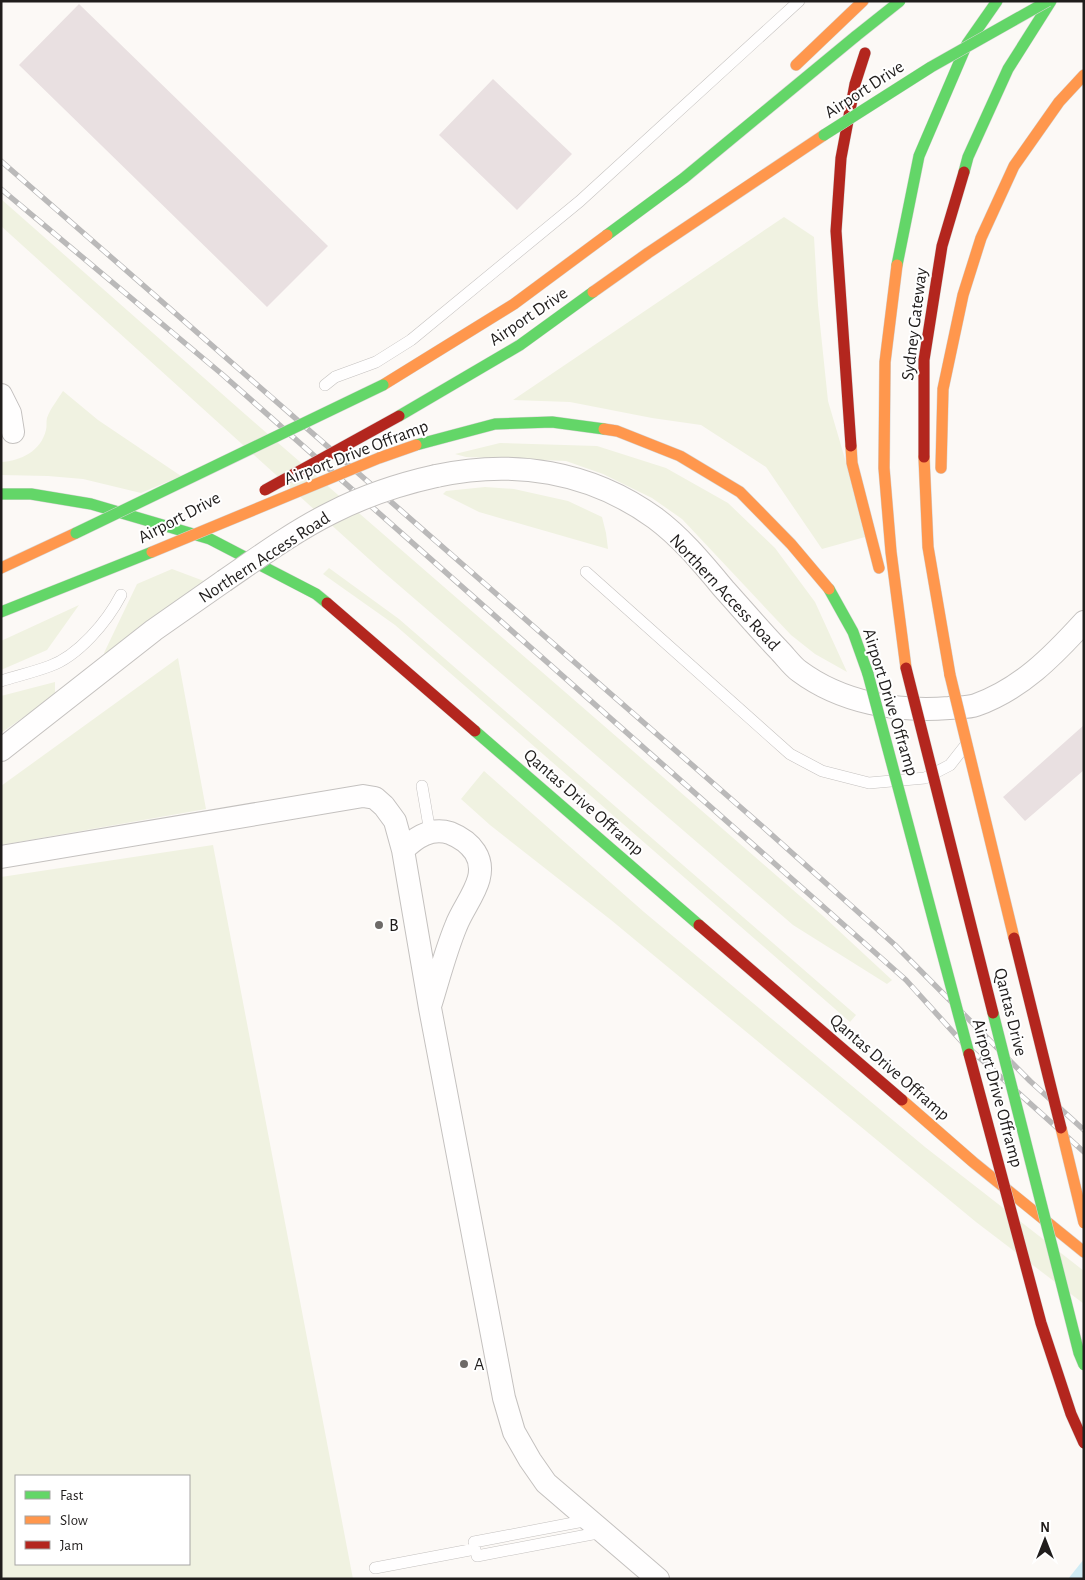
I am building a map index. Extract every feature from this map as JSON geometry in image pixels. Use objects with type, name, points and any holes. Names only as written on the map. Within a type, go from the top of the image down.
[{"type":"highway","points":[[787,73],[863,1]]},
{"type":"highway","points":[[684,178],[900,1]]},
{"type":"highway","name":"Sydney Gateway","points":[[906,668],[891,552],[884,468],[885,362],[898,249],[919,156],[967,44],[997,1]]},
{"type":"highway","name":"Sydney Gateway","points":[[950,675],[928,547],[923,430],[924,360],[942,246],[968,157],[1008,69],[1049,1]]},
{"type":"highway","name":"Airport Drive","points":[[1,612],[152,552],[399,416],[520,345],[648,254],[824,135],[931,67],[1049,1]]},
{"type":"highway","points":[[864,53],[855,84],[841,158],[836,231],[852,463],[906,668]]},
{"type":"highway","points":[[941,476],[943,389],[963,295],[982,238],[1014,166],[1059,102],[1084,75]]},
{"type":"highway","points":[[684,178],[760,101]]},
{"type":"highway","name":"Airport Drive","points":[[1,568],[383,385],[514,304],[684,178]]},
{"type":"highway","name":"Airport Drive Offramp","points":[[152,552],[379,458],[416,445],[495,424],[552,422],[616,431],[680,456],[740,492],[792,544],[827,586],[854,632],[868,674],[1041,1323],[1071,1414],[1084,1443]]},
{"type":"highway","name":"Qantas Drive Offramp","points":[[1,494],[31,494],[91,504],[210,539],[316,594],[973,1162],[1084,1252]]},
{"type":"highway","points":[[942,562],[950,675]]},
{"type":"highway","name":"Qantas Drive","points":[[906,668],[1077,1344],[1084,1365]]},
{"type":"highway","name":"Qantas Drive","points":[[950,675],[1084,1223]]},
{"type":"street","points":[[1,395],[10,413],[13,432]]},
{"type":"street","name":"Northern Access Road","points":[[1,750],[154,630],[284,540],[331,513],[372,495],[436,476],[464,470],[533,469],[571,477],[616,494],[655,518],[688,547],[799,671],[847,697],[890,706],[930,709],[974,717],[1046,663],[1084,622]]},
{"type":"street","points":[[1,857],[363,796],[375,798],[384,806],[395,821],[403,850],[430,1008],[508,1415],[517,1438],[540,1475],[553,1491],[658,1579]]},
{"type":"street","points":[[403,850],[412,840],[430,832],[449,833],[466,841],[478,856],[480,867],[480,877],[456,924],[430,1008]]},
{"type":"lane","points":[[325,385],[335,377],[376,362],[411,340],[580,201],[799,1]]},
{"type":"lane","points":[[586,572],[790,754],[822,771],[869,783],[925,778],[950,765],[962,750],[974,717]]},
{"type":"lane","points":[[1,681],[51,666],[72,654],[109,616],[120,596]]},
{"type":"lane","points":[[422,786],[430,832]]},
{"type":"lane","points":[[475,1549],[596,1526]]},
{"type":"lane","points":[[375,1568],[596,1526]]},
{"type":"green space","points":[[1,199],[246,415],[823,916],[892,980],[887,984],[793,925],[380,569],[1,226]]},
{"type":"green space","points":[[784,217],[814,237],[818,305],[828,401],[865,537],[822,549],[766,467],[701,425],[652,418],[570,402],[513,400]]},
{"type":"green space","points":[[63,391],[98,420],[181,476],[141,493],[83,479],[1,475],[1,462],[23,457],[40,444],[46,430],[48,415]]},
{"type":"green space","points":[[500,443],[597,446],[666,468],[728,503],[775,548],[815,602],[847,672],[815,654],[791,635],[682,519],[652,498],[603,474],[566,461],[466,457],[455,454]]},
{"type":"green space","points":[[485,487],[514,489],[568,501],[602,517],[608,549],[479,512],[443,494],[446,491]]},
{"type":"green space","points":[[329,568],[399,619],[856,1015],[850,1022],[395,625],[323,574]]},
{"type":"green space","points":[[172,569],[204,581],[106,656],[104,653],[137,584]]},
{"type":"green space","points":[[79,605],[47,650],[1,670],[1,641]]},
{"type":"green space","points":[[178,658],[206,809],[1,845],[1,786]]},
{"type":"green space","points":[[55,682],[55,695],[1,733],[1,696]]},
{"type":"green space","points":[[484,771],[644,912],[925,1147],[1084,1271],[1084,1304],[976,1222],[611,920],[490,825],[461,799]]},
{"type":"green space","points":[[213,845],[353,1579],[1,1579],[1,877]]},
{"type":"water","points":[[1084,1559],[1084,1579],[1068,1579]]},
{"type":"building","points":[[79,4],[328,246],[267,307],[19,65]]},
{"type":"building","points":[[493,79],[572,154],[517,210],[439,135]]},
{"type":"building","points":[[1084,725],[1084,770],[1025,821],[1003,797]]},
{"type":"railway","points":[[1,161],[762,826],[895,945],[1030,1081],[1084,1130]]},
{"type":"railway","points":[[1,189],[223,375],[906,980],[962,1042],[1084,1152]]},
{"type":"traffic: fast","points":[[856,36],[900,1]]},
{"type":"traffic: fast","points":[[897,265],[919,156],[967,44],[997,1]]},
{"type":"traffic: fast","points":[[824,135],[931,67],[1048,1]]},
{"type":"traffic: fast","points":[[964,172],[968,157],[1008,69],[1051,1]]},
{"type":"traffic: fast","points":[[607,235],[684,178],[856,36]]},
{"type":"traffic: fast","points":[[399,416],[520,345],[593,292]]},
{"type":"traffic: fast","points":[[76,533],[383,385]]},
{"type":"traffic: fast","points":[[416,445],[495,424],[552,422],[604,429]]},
{"type":"traffic: fast","points":[[1,494],[31,494],[91,504],[210,539],[316,594],[327,603]]},
{"type":"traffic: fast","points":[[1,612],[152,552]]},
{"type":"traffic: fast","points":[[829,589],[853,632],[868,674]]},
{"type":"traffic: fast","points":[[868,674],[969,1054]]},
{"type":"traffic: fast","points":[[475,731],[699,925]]},
{"type":"traffic: fast","points":[[993,1013],[1079,1353],[1084,1365]]},
{"type":"traffic: slow","points":[[796,65],[863,1]]},
{"type":"traffic: slow","points":[[941,468],[943,389],[963,295],[981,238],[1014,166],[1059,102],[1084,75]]},
{"type":"traffic: slow","points":[[593,292],[824,135]]},
{"type":"traffic: slow","points":[[383,385],[514,304],[607,235]]},
{"type":"traffic: slow","points":[[897,265],[885,362],[884,468],[891,552],[906,668]]},
{"type":"traffic: slow","points":[[604,429],[617,431],[680,456],[740,492],[791,544],[829,589]]},
{"type":"traffic: slow","points":[[152,552],[379,458],[416,445]]},
{"type":"traffic: slow","points":[[851,446],[852,463],[879,568]]},
{"type":"traffic: slow","points":[[924,457],[928,547],[950,675]]},
{"type":"traffic: slow","points":[[1,568],[76,533]]},
{"type":"traffic: slow","points":[[950,675],[1014,938]]},
{"type":"traffic: slow","points":[[902,1100],[973,1162],[1084,1252]]},
{"type":"traffic: slow","points":[[1061,1128],[1084,1223]]},
{"type":"traffic: jam","points":[[851,446],[836,231],[841,158],[855,84],[865,53]]},
{"type":"traffic: jam","points":[[924,457],[924,360],[942,246],[964,172]]},
{"type":"traffic: jam","points":[[265,490],[399,416]]},
{"type":"traffic: jam","points":[[327,603],[475,731]]},
{"type":"traffic: jam","points":[[906,668],[993,1013]]},
{"type":"traffic: jam","points":[[699,925],[902,1100]]},
{"type":"traffic: jam","points":[[1014,938],[1061,1128]]},
{"type":"traffic: jam","points":[[969,1054],[1041,1323],[1071,1414],[1084,1443]]},
{"type":"place","name":"B","points":[[379,925]]},
{"type":"place","name":"A","points":[[464,1364]]}]
